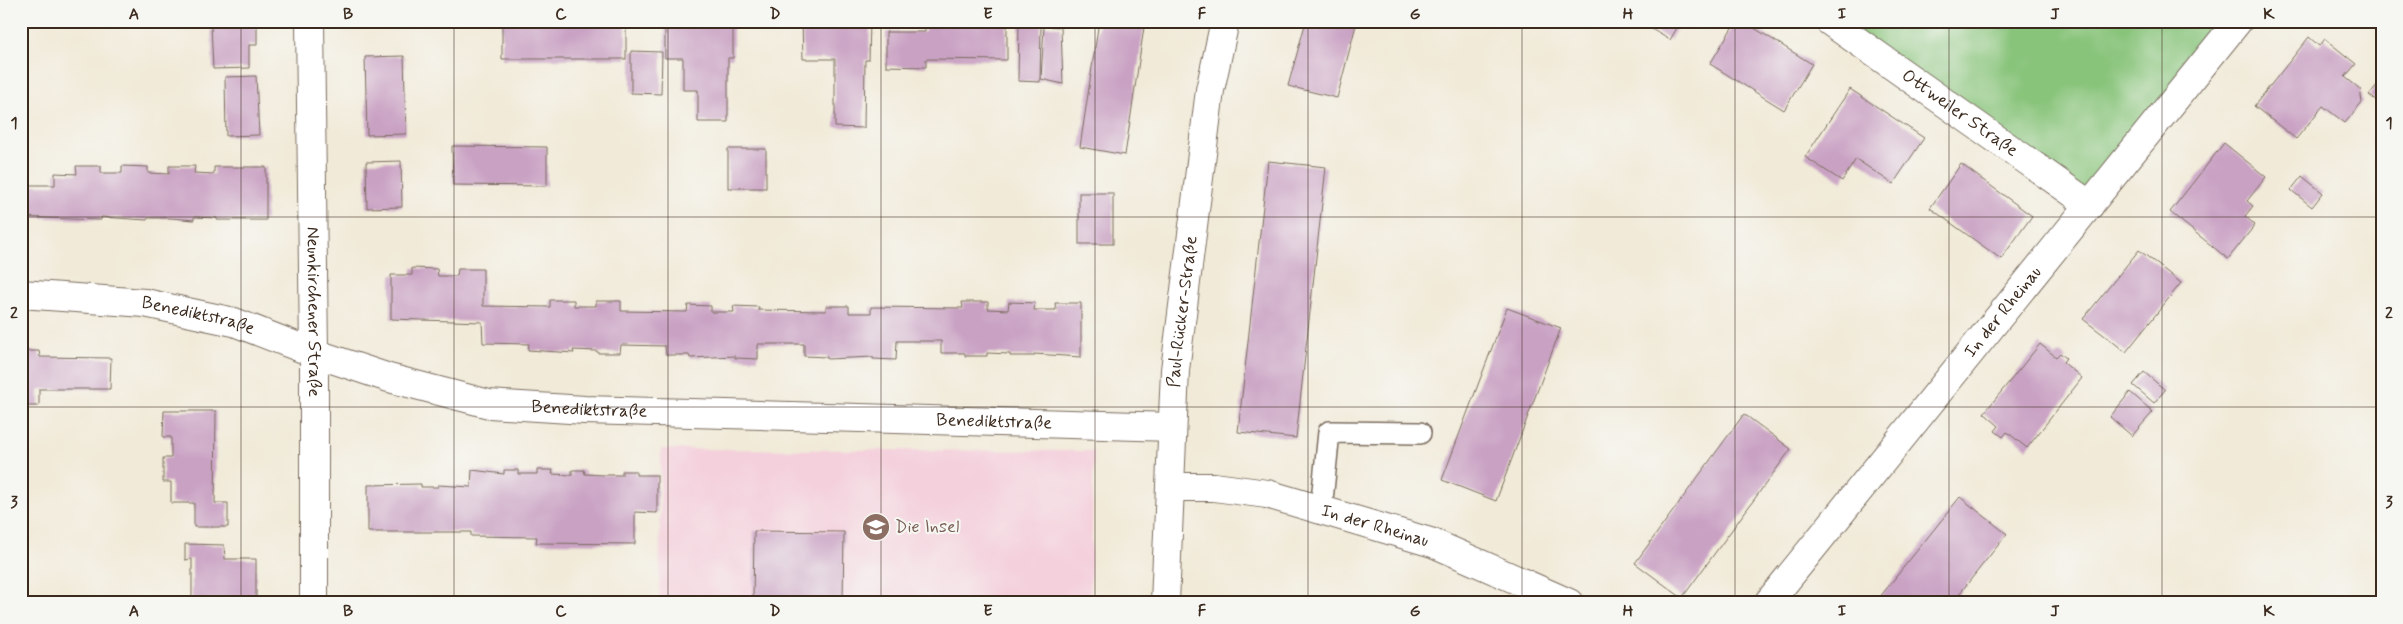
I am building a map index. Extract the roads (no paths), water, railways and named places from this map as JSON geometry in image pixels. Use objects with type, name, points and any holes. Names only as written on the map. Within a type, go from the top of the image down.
[{"type":"street","name":"Neunkirchener Straße","points":[[310,21],[314,353],[314,603]]},
{"type":"street","name":"Paul-Rücker-Straße","points":[[1165,603],[1175,370],[1210,90],[1225,21]]},
{"type":"street","name":"Ottweiler Straße","points":[[1829,21],[2090,204]]},
{"type":"street","name":"In der Rheinau","points":[[1768,603],[2238,21]]},
{"type":"street","name":"Benediktstraße","points":[[21,294],[146,303],[234,322],[314,353],[389,378],[489,404],[585,410],[1172,427]]},
{"type":"street","name":"In der Rheinau","points":[[1171,487],[1214,487],[1267,494],[1434,543],[1569,603]]},
{"type":"lane","points":[[1321,510],[1329,432],[1420,433]]},
{"type":"place","name":"Die Insel","points":[[876,527]]}]
